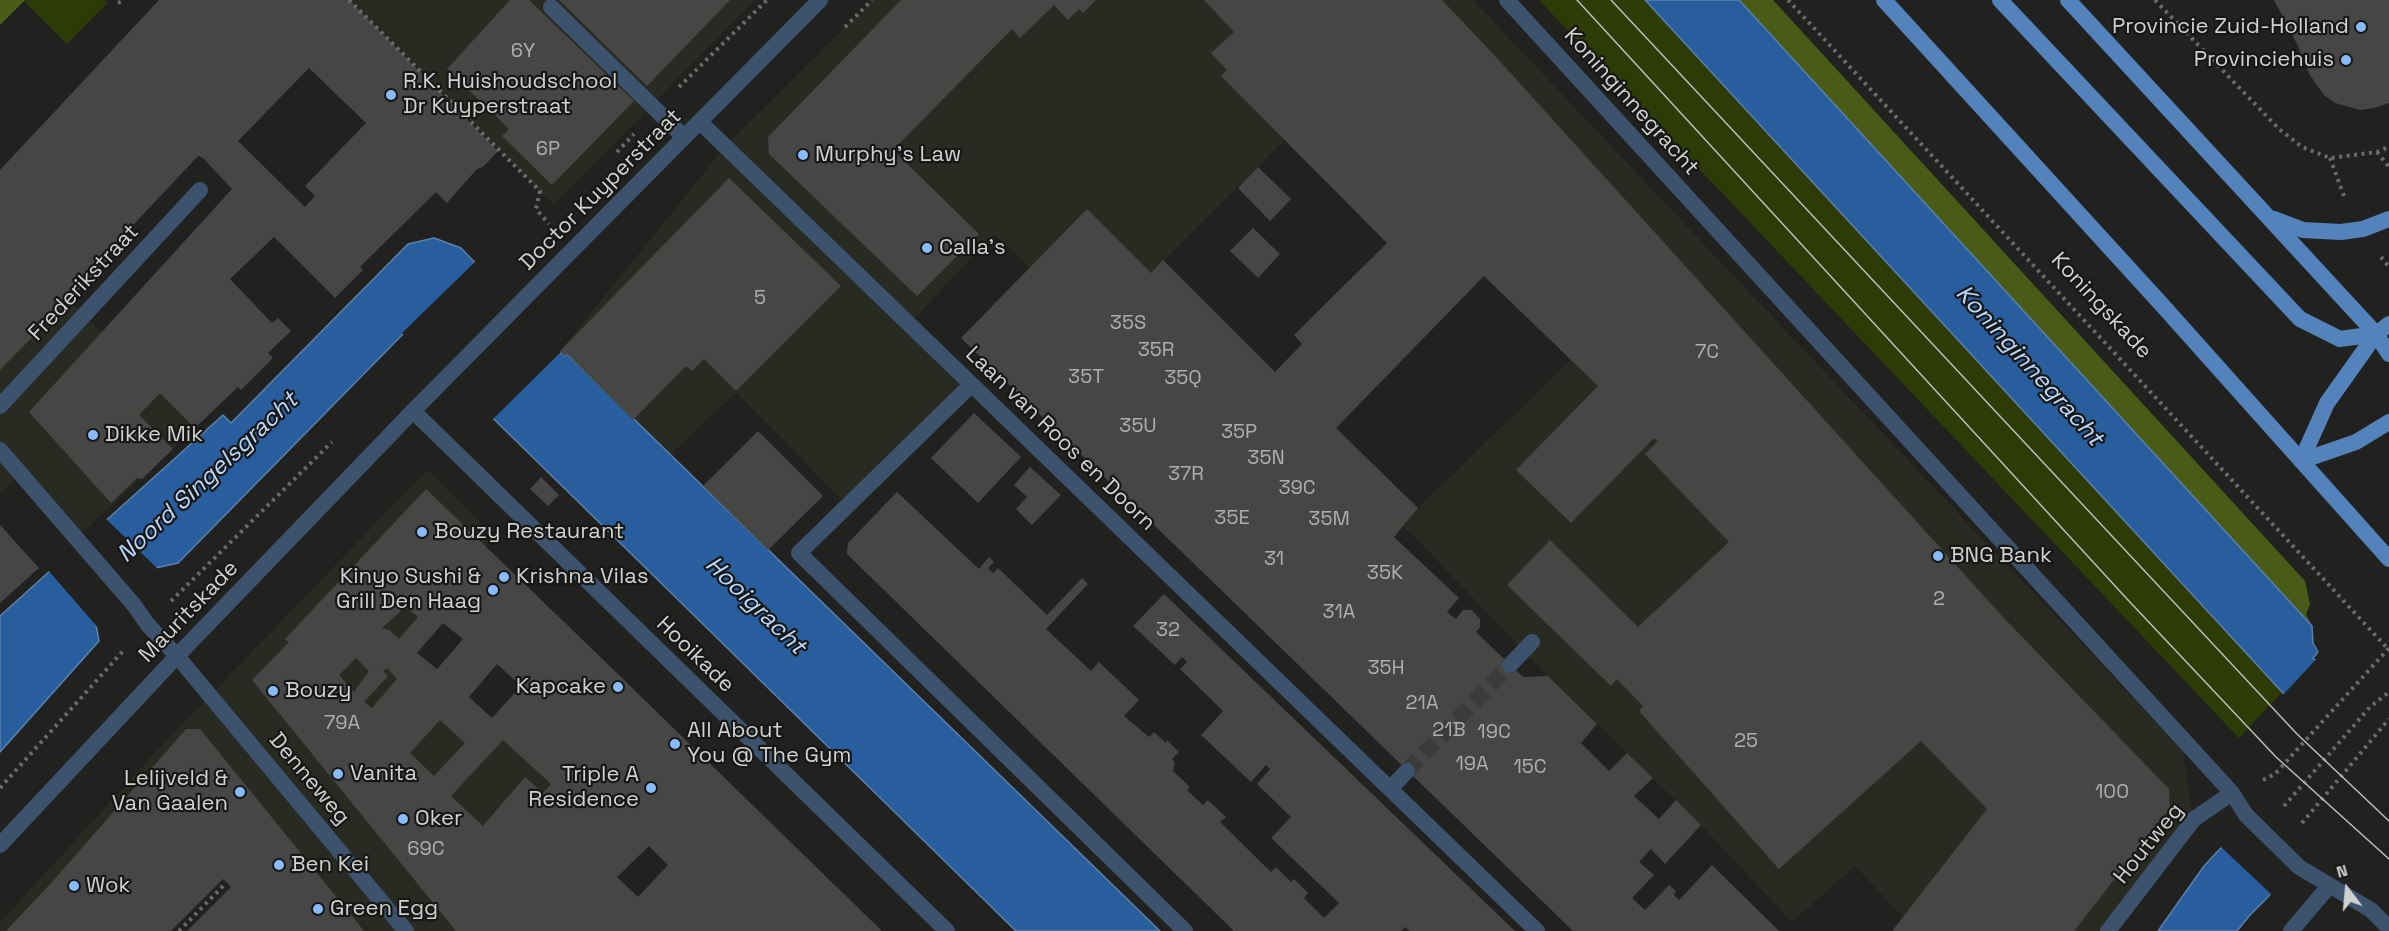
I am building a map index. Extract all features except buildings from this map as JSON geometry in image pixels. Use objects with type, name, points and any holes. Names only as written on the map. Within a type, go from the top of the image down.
[{"type":"main road","name":"Koningskade","points":[[1884,0],[2163,306],[2389,559]]},
{"type":"main road","points":[[2000,0],[2300,320],[2340,339],[2382,329]]},
{"type":"main road","points":[[2068,0],[2269,217],[2382,329],[2389,354]]},
{"type":"main road","points":[[2269,217],[2303,230],[2341,232],[2363,229],[2389,219]]},
{"type":"main road","points":[[2301,461],[2327,403],[2382,329]]},
{"type":"main road","points":[[2301,461],[2355,442],[2389,422]]},
{"type":"street","name":"Doctor Kuyperstraat","points":[[413,411],[820,0]]},
{"type":"street","name":"Koninginnegracht","points":[[1507,0],[2232,793],[2246,815],[2299,867],[2370,910],[2389,928]]},
{"type":"street","points":[[551,7],[684,137]]},
{"type":"street","name":"Laan van Roos en Doorn","points":[[700,122],[1537,931]]},
{"type":"street","name":"Frederikstraat","points":[[0,406],[201,190]]},
{"type":"street","points":[[971,385],[800,553],[1185,931]]},
{"type":"street","name":"Mauritskade","points":[[0,845],[177,656],[413,411]]},
{"type":"street","name":"Hooikade","points":[[413,411],[947,931]]},
{"type":"street","points":[[0,450],[177,656]]},
{"type":"street","points":[[1510,665],[1532,642]]},
{"type":"street","name":"Denneweg","points":[[177,656],[406,931]]},
{"type":"street","points":[[1390,789],[1407,771]]},
{"type":"street","name":"Houtweg","points":[[2108,931],[2194,819],[2232,793]]},
{"type":"street","points":[[2291,931],[2329,886]]},
{"type":"path","points":[[118,3],[124,0]]},
{"type":"path","points":[[349,0],[540,191],[536,209],[549,224]]},
{"type":"path","name":"Doctor Kuyperstraat","points":[[671,95],[766,0]]},
{"type":"path","name":"Koningskade","points":[[1788,0],[2389,649]]},
{"type":"path","points":[[2155,0],[2279,129],[2302,147],[2330,158],[2377,153],[2389,147]]},
{"type":"path","points":[[2377,153],[2389,167]]},
{"type":"path","name":"Mauritskade","points":[[0,788],[148,625],[337,437]]},
{"type":"path","points":[[2232,793],[2275,774],[2389,649]]},
{"type":"path","points":[[2262,830],[2370,707],[2389,692]]},
{"type":"path","points":[[2281,849],[2389,719]]},
{"type":"path","points":[[179,931],[226,883]]},
{"type":"shaded area","points":[[349,0],[755,0],[554,205]]},
{"type":"shaded area","points":[[873,0],[1473,0],[2183,751],[2193,819],[2108,931],[1974,931],[1923,891],[1903,917],[1855,866],[1792,922],[1701,825],[1548,676],[1404,526],[1418,508],[1571,360],[1484,276],[1285,140],[1151,273],[1087,210],[1030,268],[994,234],[909,324],[970,385],[848,506],[736,392],[670,455],[567,354],[564,356],[560,351],[725,147]]},
{"type":"shaded area","points":[[0,229],[195,428],[77,537],[20,474],[0,493]]},
{"type":"shaded area","points":[[427,470],[494,537],[400,640],[551,784],[562,830],[667,931],[273,931],[201,838],[110,931],[0,931],[0,923],[152,756]]},
{"type":"green space","points":[[0,0],[25,0],[0,25]]},
{"type":"green space","points":[[25,0],[104,0],[107,3],[67,44]]},
{"type":"green space","points":[[1539,0],[1645,0],[2282,692],[2239,738]]},
{"type":"green space","points":[[1739,0],[1773,0],[2305,581],[2310,604],[2306,614],[2312,626]]},
{"type":"water","points":[[1645,0],[1739,0],[2312,626],[2313,643],[2318,652],[2313,658],[2356,698],[2367,775],[2271,894],[2237,931],[2158,931],[2204,866],[2326,735],[2282,692]]},
{"type":"water","points":[[434,238],[461,248],[564,356],[567,354],[1160,931],[1016,931],[405,332],[178,563],[156,568],[96,625],[99,641],[0,752],[0,616],[223,415],[231,423],[408,244]]},
{"type":"pier","points":[[476,261],[563,350],[491,421],[402,333]]},
{"type":"pier","points":[[104,517],[159,570],[100,626],[100,630],[47,569]]},
{"type":"pier","points":[[2389,656],[2389,799],[2367,779],[2263,906],[2271,894],[2221,847],[2210,854],[2322,735],[2282,696],[2317,658],[2355,694]]},
{"type":"tunnel","points":[[1407,771],[1510,665]]},
{"type":"tram line","points":[[1577,0],[2128,600],[2276,757],[2389,859]]},
{"type":"tram line","points":[[1611,0],[2297,734],[2389,821]]},
{"type":"place","name":"Provincie Zuid-Holland","points":[[2361,27]]},
{"type":"place","name":"Provinciehuis","points":[[2346,60]]},
{"type":"place","name":"R.K. Huishoudschool Dr Kuyperstraat","points":[[391,95]]},
{"type":"place","name":"Murphy's Law","points":[[803,155]]},
{"type":"place","name":"Calla's","points":[[927,248]]},
{"type":"place","name":"Dikke Mik","points":[[93,435]]},
{"type":"place","name":"Bouzy Restaurant","points":[[422,532]]},
{"type":"place","name":"BNG Bank","points":[[1938,556]]},
{"type":"place","name":"Krishna Vilas","points":[[504,577]]},
{"type":"place","name":"Kinyo Sushi & Grill Den Haag","points":[[493,590]]},
{"type":"place","name":"Kapcake","points":[[618,687]]},
{"type":"place","name":"Bouzy","points":[[273,691]]},
{"type":"place","name":"All About You @ The Gym","points":[[675,744]]},
{"type":"place","name":"Vanita","points":[[338,774]]},
{"type":"place","name":"Triple A Residence","points":[[651,788]]},
{"type":"place","name":"Lelijveld & Van Gaalen","points":[[240,792]]},
{"type":"place","name":"Oker","points":[[403,819]]},
{"type":"place","name":"Ben Kei","points":[[279,865]]},
{"type":"place","name":"Wok","points":[[74,886]]},
{"type":"place","name":"Green Egg","points":[[318,909]]},
{"type":"water label","name":"Noord Singelsgracht","points":[[208,478]]},
{"type":"water label","name":"Hooigracht","points":[[755,606]]}]
